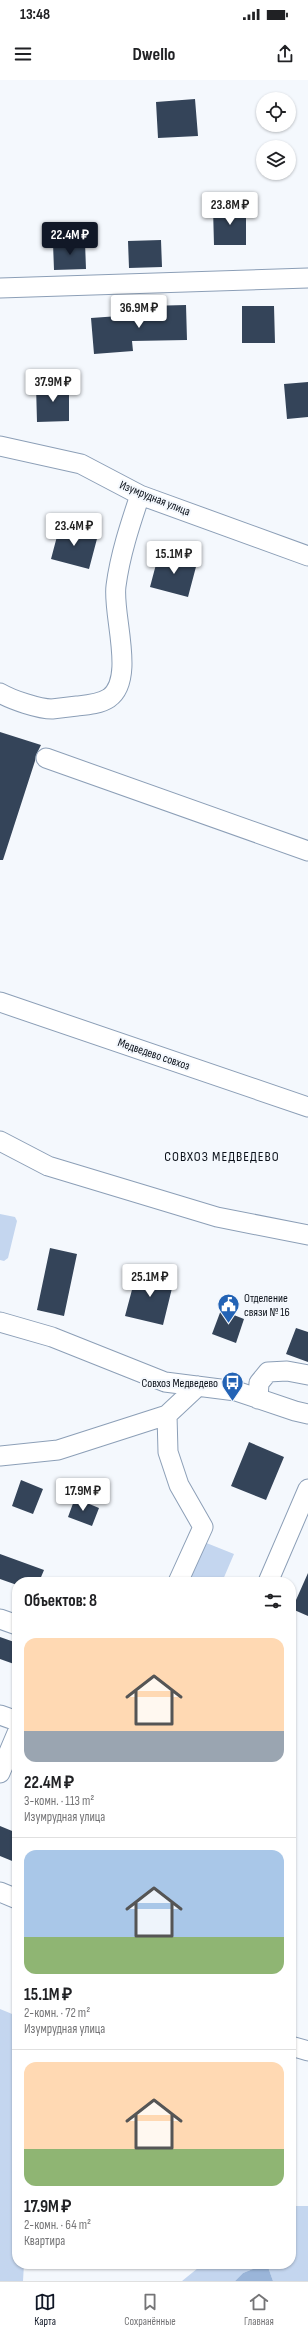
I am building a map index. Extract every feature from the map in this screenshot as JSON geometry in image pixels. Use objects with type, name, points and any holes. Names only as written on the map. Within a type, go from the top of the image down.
[{"type":"street","points":[[0,288],[308,278]]},
{"type":"street","name":"Изумрудная улица","points":[[0,446],[80,464],[140,495],[308,556]]},
{"type":"street","points":[[0,693],[9,698],[51,709],[94,704],[110,698],[120,681],[123,653],[116,611],[116,587],[126,537],[140,495]]},
{"type":"street","points":[[46,758],[308,851]]},
{"type":"street","name":"Медведево совхоз","points":[[0,1002],[308,1107]]},
{"type":"street","points":[[0,1141],[48,1166],[100,1182],[217,1217],[308,1235]]},
{"type":"street","points":[[0,1322],[52,1337],[165,1382],[236,1391],[308,1414]]},
{"type":"street","points":[[258,1399],[258,1383],[268,1372],[287,1371],[308,1375]]},
{"type":"street","points":[[0,1456],[58,1450],[167,1415],[198,1386]]},
{"type":"street","points":[[167,1415],[168,1452],[179,1485],[203,1527],[180,1577]]},
{"type":"street","points":[[270,1577],[308,1489]]},
{"type":"street","points":[[0,1619],[12,1623]]},
{"type":"street","points":[[0,1715],[12,1719]]},
{"type":"street","points":[[0,1773],[12,1745]]},
{"type":"street","points":[[0,1892],[12,1897]]},
{"type":"street","points":[[296,2047],[308,2051]]},
{"type":"shaded area","points":[[0,1214],[15,1217],[17,1221],[8,1258],[4,1261],[0,1260]]},
{"type":"shaded area","points":[[204,1542],[234,1554],[224,1577],[188,1577]]},
{"type":"shaded area","points":[[0,2009],[12,2014],[12,2269],[24,2269],[23,2281],[0,2281]]},
{"type":"shaded area","points":[[296,2206],[308,2206],[308,2281],[273,2281],[269,2269],[296,2269]]},
{"type":"shaded area","points":[[197,2269],[253,2269],[243,2273],[235,2281],[182,2281]]},
{"type":"shaded area","points":[[253,2269],[269,2269],[273,2281],[235,2281],[243,2273]]},
{"type":"building","points":[[195,99],[198,136],[158,138],[156,102]]},
{"type":"building","points":[[213,208],[246,208],[246,245],[214,245]]},
{"type":"building","points":[[161,240],[162,267],[129,268],[128,241]]},
{"type":"building","points":[[85,242],[86,269],[54,270],[53,243]]},
{"type":"building","points":[[186,305],[187,340],[132,341],[133,351],[94,354],[91,318],[147,314],[147,306]]},
{"type":"building","points":[[242,306],[274,306],[275,343],[242,343]]},
{"type":"building","points":[[308,382],[308,417],[287,419],[284,384]]},
{"type":"building","points":[[69,384],[69,421],[37,422],[36,385]]},
{"type":"building","points":[[60,525],[98,535],[89,569],[51,559]]},
{"type":"building","points":[[159,553],[197,563],[188,597],[150,587]]},
{"type":"building","points":[[0,732],[41,745],[36,755],[3,860],[0,860]]},
{"type":"building","points":[[50,1248],[77,1254],[64,1316],[37,1310]]},
{"type":"building","points":[[137,1271],[174,1280],[163,1325],[125,1316]]},
{"type":"building","name":"Отделение связи № 16","points":[[221,1310],[244,1319],[236,1343],[212,1334]]},
{"type":"building","points":[[296,1328],[308,1332],[308,1362],[286,1354]]},
{"type":"building","points":[[249,1442],[284,1457],[266,1500],[231,1486]]},
{"type":"building","points":[[21,1480],[43,1489],[33,1514],[12,1506]]},
{"type":"building","points":[[75,1498],[99,1508],[92,1526],[68,1517]]},
{"type":"building","points":[[0,1554],[44,1570],[41,1577],[12,1577],[12,1583],[0,1579]]},
{"type":"building","points":[[308,1573],[308,1616],[296,1611],[296,1600]]},
{"type":"building","points":[[0,1637],[12,1641],[12,1663],[0,1659]]},
{"type":"building","points":[[0,1826],[12,1831],[12,1861],[0,1856]]},
{"type":"place","name":"Отделение связи № 16","points":[[229,1324]]},
{"type":"place","name":"Совхоз Медведево","points":[[233,1402]]},
{"type":"district","name":"СОВХОЗ МЕДВЕДЕВО","points":[[222,1156]]}]
